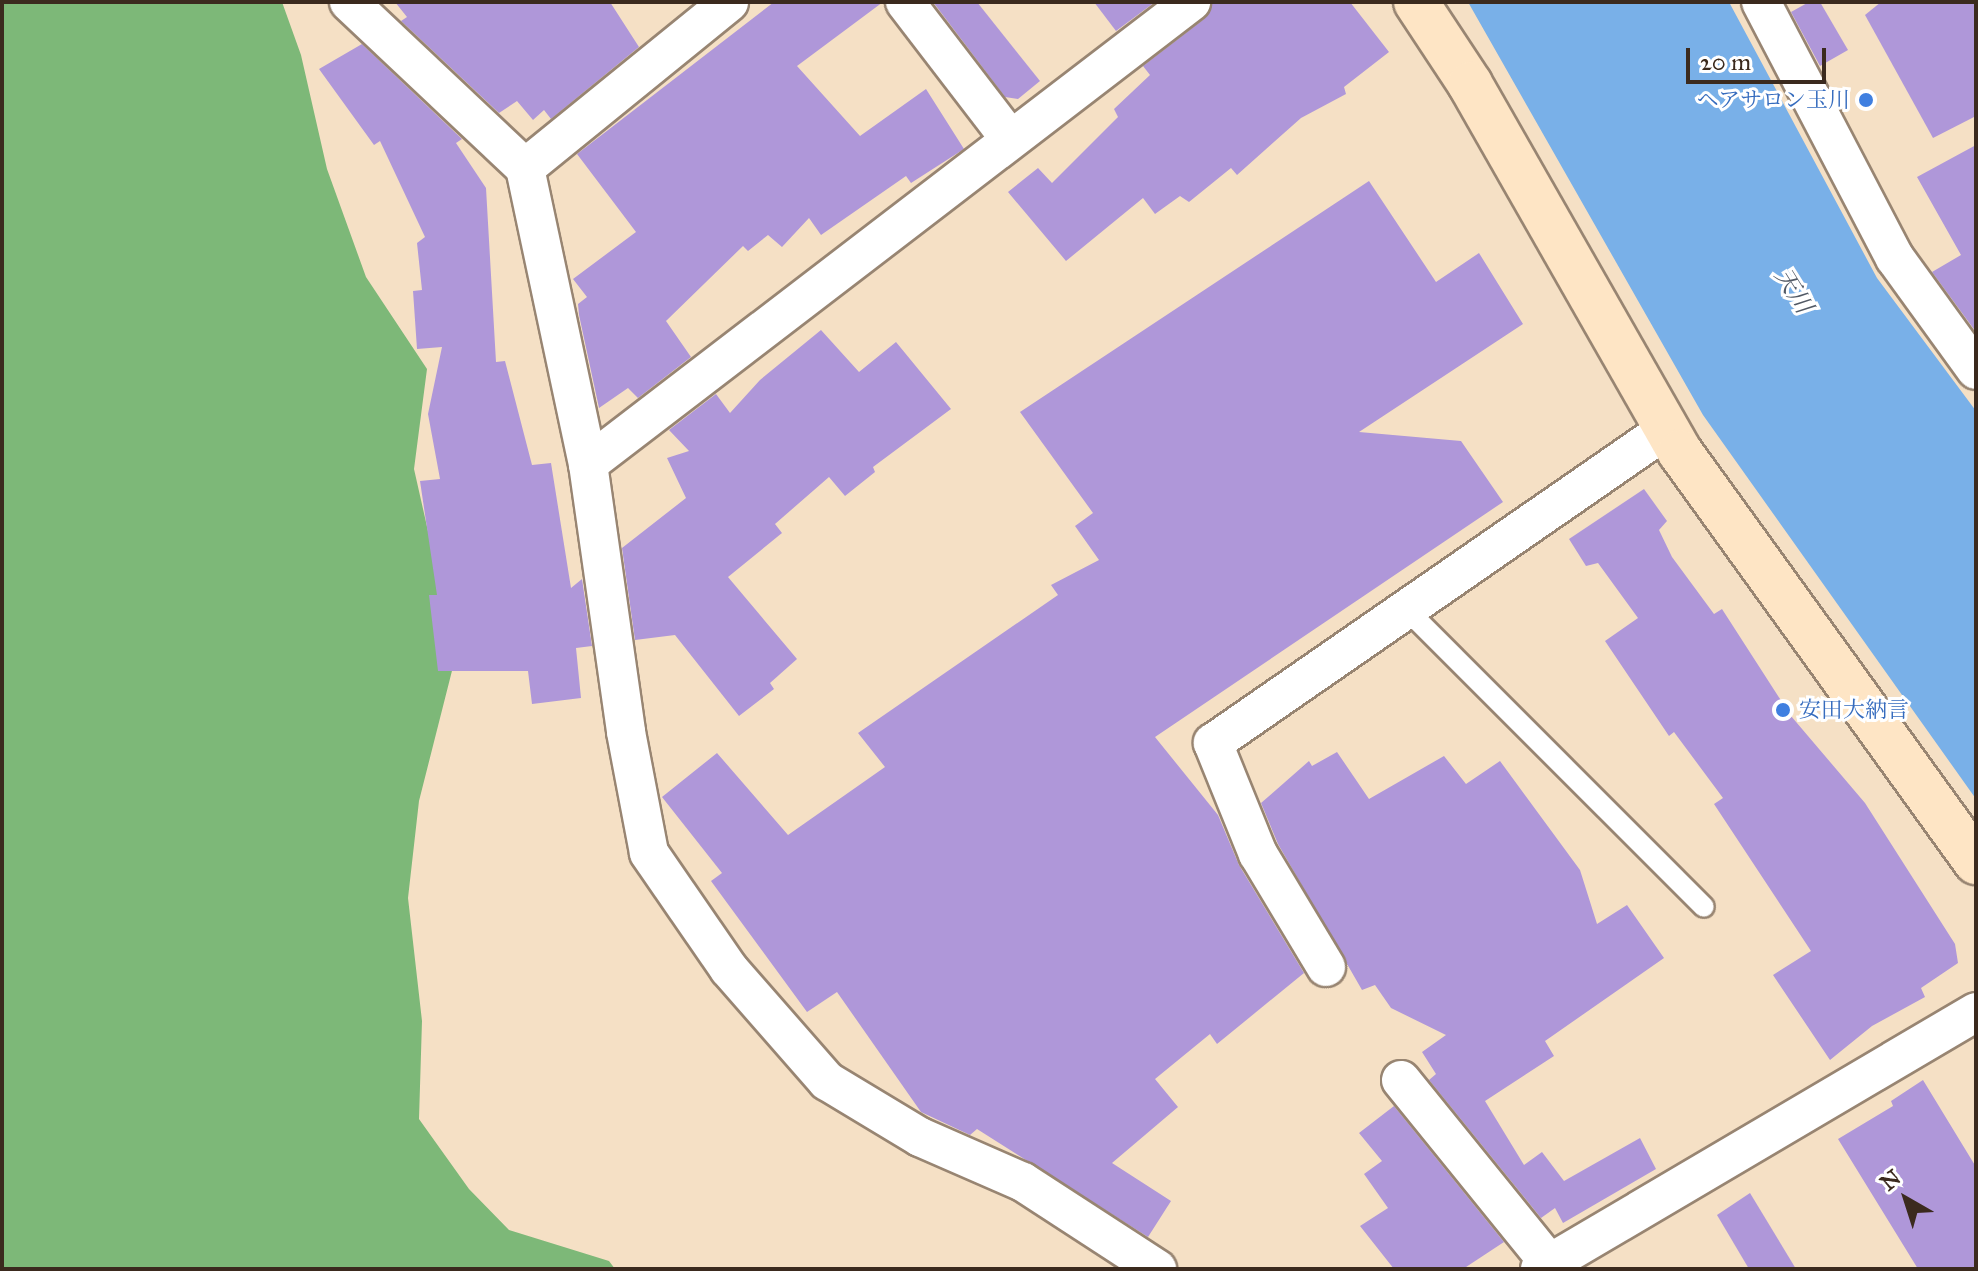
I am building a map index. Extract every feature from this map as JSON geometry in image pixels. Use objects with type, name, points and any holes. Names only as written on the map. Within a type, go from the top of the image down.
[{"type":"street","points":[[349,2],[525,168],[588,464],[626,732],[649,853],[729,969],[827,1081],[920,1137],[1023,1182],[1157,1269]]},
{"type":"street","points":[[525,168],[729,2]]},
{"type":"street","points":[[905,2],[1010,139]]},
{"type":"street","points":[[588,464],[1191,2]]},
{"type":"street","points":[[1416,2],[1470,84],[1667,429],[1976,862]]},
{"type":"street","points":[[1767,4],[1895,258],[1976,370]]},
{"type":"street","points":[[1326,967],[1258,854],[1213,743],[1667,429]]},
{"type":"street","points":[[1401,1080],[1545,1266],[1976,1012]]},
{"type":"lane","points":[[1406,609],[1704,907]]},
{"type":"green space","points":[[2,2],[282,2],[301,55],[327,169],[366,277],[427,369],[414,469],[456,655],[419,801],[408,898],[422,1021],[419,1119],[469,1189],[509,1230],[609,1261],[615,1269],[2,1269]]},
{"type":"water","name":"天川","points":[[1468,2],[1729,2],[1877,278],[1976,411],[1976,799],[1703,415]]},
{"type":"building","points":[[395,2],[610,2],[639,47],[551,119],[544,110],[533,120],[517,101],[499,113],[401,21],[407,17]]},
{"type":"building","points":[[774,2],[883,2],[797,66],[860,136],[926,89],[964,149],[911,183],[906,176],[821,235],[809,218],[782,247],[768,235],[748,251],[743,246],[666,321],[691,357],[638,398],[628,388],[599,408],[579,315],[578,304],[587,297],[573,279],[636,232],[577,154]]},
{"type":"building","points":[[933,2],[977,2],[1040,81],[1018,99],[1005,97]]},
{"type":"building","points":[[1094,2],[1155,2],[1116,31]]},
{"type":"building","points":[[1213,2],[1350,2],[1389,52],[1344,87],[1346,94],[1301,118],[1237,175],[1231,168],[1189,202],[1180,196],[1155,214],[1143,198],[1066,261],[1008,192],[1038,168],[1052,183],[1118,117],[1114,109],[1150,75],[1143,66],[1204,19]]},
{"type":"building","points":[[1809,2],[1820,2],[1848,50],[1820,66],[1791,12]]},
{"type":"building","points":[[1881,2],[1976,2],[1976,116],[1933,138],[1865,15]]},
{"type":"building","points":[[362,44],[462,139],[456,143],[486,188],[496,362],[505,361],[532,465],[551,463],[571,588],[582,579],[592,646],[576,648],[581,698],[532,704],[528,671],[438,671],[429,595],[437,595],[420,481],[440,479],[428,414],[442,347],[417,349],[413,291],[422,290],[417,243],[425,237],[380,141],[374,145],[319,69]]},
{"type":"building","points":[[1976,145],[1976,332],[1932,272],[1961,255],[1917,177]]},
{"type":"building","points":[[1369,181],[1436,282],[1479,253],[1523,324],[1359,432],[1461,441],[1503,502],[1155,737],[1218,815],[1239,865],[1304,973],[1217,1044],[1210,1034],[1155,1079],[1178,1107],[1112,1163],[1171,1201],[1148,1237],[977,1129],[970,1135],[921,1112],[837,992],[807,1012],[711,881],[722,873],[662,797],[717,753],[788,835],[885,767],[858,733],[1058,595],[1051,585],[1099,560],[1075,526],[1093,513],[1020,412]]},
{"type":"building","points":[[821,330],[859,372],[896,342],[951,409],[873,467],[875,472],[845,496],[829,477],[775,524],[782,533],[728,577],[797,659],[770,683],[774,689],[739,716],[675,635],[635,640],[622,548],[686,498],[667,458],[689,451],[669,430],[716,394],[730,413],[760,380]]},
{"type":"building","points":[[1644,489],[1667,521],[1659,530],[1672,557],[1714,614],[1722,609],[1791,716],[1865,803],[1955,944],[1958,963],[1921,988],[1925,997],[1872,1026],[1830,1060],[1773,975],[1811,951],[1714,804],[1723,798],[1674,732],[1669,736],[1605,641],[1638,618],[1598,563],[1586,566],[1569,539]]},
{"type":"building","points":[[1337,752],[1369,799],[1444,756],[1466,784],[1500,761],[1580,870],[1597,924],[1627,905],[1664,958],[1545,1041],[1554,1056],[1485,1101],[1524,1165],[1542,1152],[1564,1181],[1640,1138],[1656,1169],[1563,1223],[1555,1208],[1541,1218],[1429,1080],[1436,1074],[1422,1052],[1446,1035],[1391,1008],[1375,985],[1362,990],[1278,844],[1261,803],[1309,761],[1312,766]]},
{"type":"building","points":[[1923,1080],[1976,1167],[1976,1269],[1918,1269],[1838,1139],[1893,1106],[1891,1101]]},
{"type":"building","points":[[1394,1106],[1504,1242],[1463,1269],[1394,1269],[1360,1226],[1388,1208],[1364,1174],[1382,1161],[1359,1133]]},
{"type":"building","points":[[1750,1193],[1796,1269],[1749,1269],[1717,1215]]},
{"type":"place","name":"ヘアサロン玉川","points":[[1866,100]]},
{"type":"place","name":"安田大納言","points":[[1783,710]]}]
